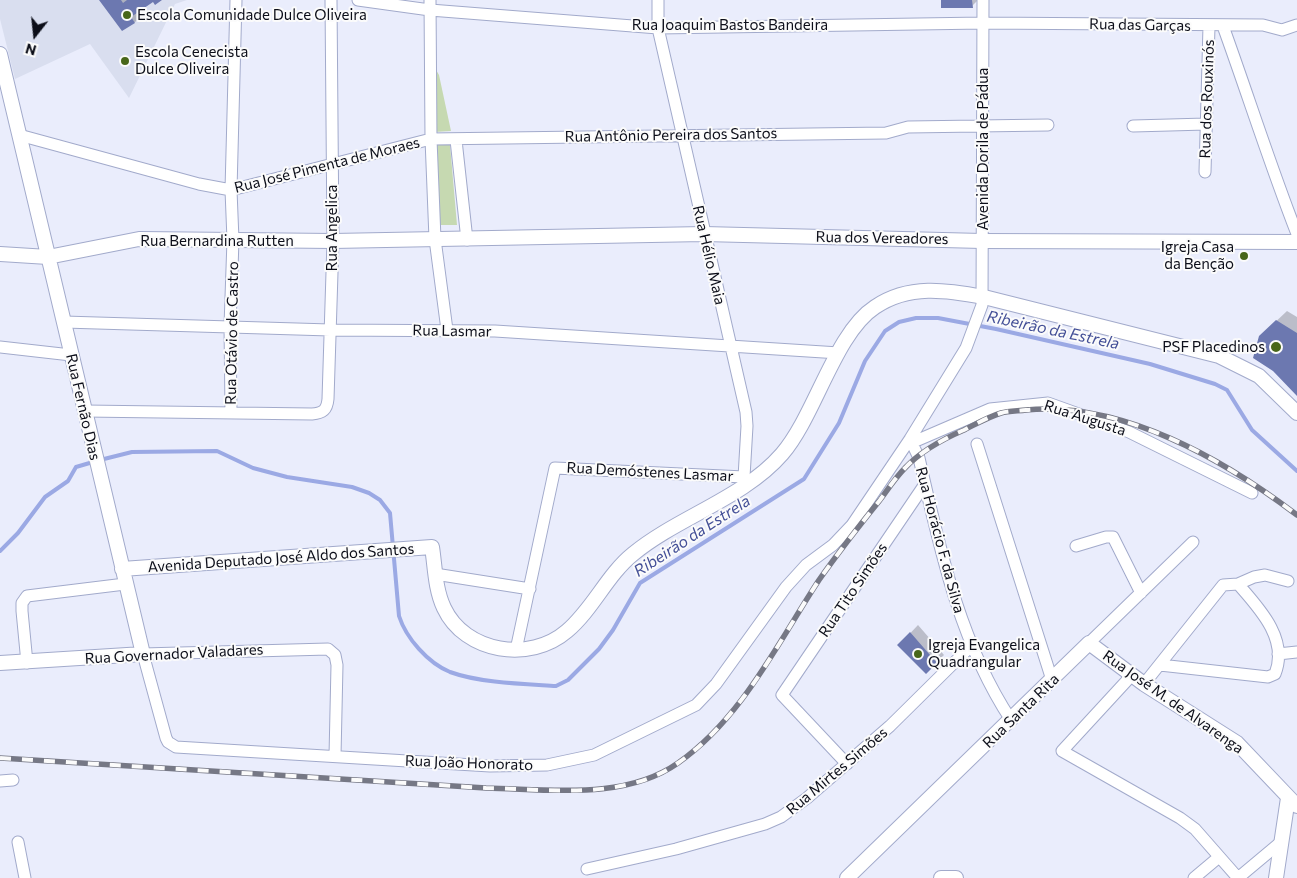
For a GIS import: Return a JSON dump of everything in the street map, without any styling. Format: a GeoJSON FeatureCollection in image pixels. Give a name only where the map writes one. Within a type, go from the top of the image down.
{"type":"FeatureCollection","features":[{"type":"Feature","properties":{"kind":"street","name":"Rua Otávio de Castro"},"geometry":{"type":"LineString","coordinates":[[231,412],[230,326],[233,240],[231,190],[236,0]]}},
{"type":"Feature","properties":{"kind":"street","name":"Rua Angelica"},"geometry":{"type":"LineString","coordinates":[[231,412],[320,414],[326,410],[333,242],[331,0]]}},
{"type":"Feature","properties":{"kind":"street","name":"Rua Joaquim Bastos Bandeira"},"geometry":{"type":"LineString","coordinates":[[358,0],[430,5],[658,28],[983,23]]}},
{"type":"Feature","properties":{"kind":"street","name":"Rua Hélio Maia"},"geometry":{"type":"LineString","coordinates":[[658,0],[658,28],[746,419],[745,480]]}},
{"type":"Feature","properties":{"kind":"street","name":"Avenida Dorila de Pádua"},"geometry":{"type":"LineString","coordinates":[[983,0],[983,301]]}},
{"type":"Feature","properties":{"kind":"street"},"geometry":{"type":"LineString","coordinates":[[430,5],[431,139],[435,239],[447,330]]}},
{"type":"Feature","properties":{"kind":"street","name":"Rua das Garças"},"geometry":{"type":"LineString","coordinates":[[983,23],[1263,25],[1282,30],[1297,25]]}},
{"type":"Feature","properties":{"kind":"street","name":"Rua dos Rouxinós"},"geometry":{"type":"LineString","coordinates":[[1205,172],[1209,26]]}},
{"type":"Feature","properties":{"kind":"street"},"geometry":{"type":"LineString","coordinates":[[1223,26],[1272,170],[1297,234]]}},
{"type":"Feature","properties":{"kind":"street","name":"Rua Fernão Dias"},"geometry":{"type":"LineString","coordinates":[[0,54],[3,81],[19,135],[143,654],[166,738],[172,746],[183,749]]}},
{"type":"Feature","properties":{"kind":"street","name":"Rua Antônio Pereira dos Santos"},"geometry":{"type":"LineString","coordinates":[[431,139],[681,134],[886,133],[908,127],[984,124],[1048,125]]}},
{"type":"Feature","properties":{"kind":"street"},"geometry":{"type":"LineString","coordinates":[[1133,126],[1206,124]]}},
{"type":"Feature","properties":{"kind":"street","name":"Rua José Pimenta de Moraes"},"geometry":{"type":"LineString","coordinates":[[19,135],[199,184],[231,190],[431,139]]}},
{"type":"Feature","properties":{"kind":"street"},"geometry":{"type":"LineString","coordinates":[[456,140],[467,240]]}},
{"type":"Feature","properties":{"kind":"street","name":"Rua dos Vereadores"},"geometry":{"type":"LineString","coordinates":[[435,239],[467,240],[704,234],[982,241],[1297,242]]}},
{"type":"Feature","properties":{"kind":"street","name":"Rua Bernardina Rutten"},"geometry":{"type":"LineString","coordinates":[[0,254],[48,257],[139,239],[333,242],[435,239]]}},
{"type":"Feature","properties":{"kind":"street","name":"Avenida Deputado José Aldo dos Santos"},"geometry":{"type":"LineString","coordinates":[[122,569],[373,552],[432,546],[443,606],[458,628],[483,644],[516,650],[535,648],[558,638],[569,630],[632,554],[745,480],[772,465],[783,452],[810,408],[839,353],[860,321],[874,307],[888,300],[905,293],[927,290],[983,301],[1219,356],[1259,376],[1297,413]]}},
{"type":"Feature","properties":{"kind":"street","name":"Rua João Honorato"},"geometry":{"type":"LineString","coordinates":[[183,749],[490,766],[547,765],[594,755],[690,709],[716,684],[786,587],[806,565],[833,545],[852,525],[896,461],[966,348],[983,301]]}},
{"type":"Feature","properties":{"kind":"street","name":"Rua Lasmar"},"geometry":{"type":"LineString","coordinates":[[64,322],[330,330],[495,331],[839,353]]}},
{"type":"Feature","properties":{"kind":"street"},"geometry":{"type":"LineString","coordinates":[[0,347],[71,356]]}},
{"type":"Feature","properties":{"kind":"street","name":"Rua Augusta"},"geometry":{"type":"LineString","coordinates":[[910,439],[918,440],[990,409],[1030,403],[1048,403],[1129,432],[1252,493]]}},
{"type":"Feature","properties":{"kind":"street"},"geometry":{"type":"LineString","coordinates":[[85,410],[231,412]]}},
{"type":"Feature","properties":{"kind":"street","name":"Rua Horácio F. da Silva"},"geometry":{"type":"LineString","coordinates":[[910,439],[918,458],[925,484],[948,582],[992,691],[1011,720]]}},
{"type":"Feature","properties":{"kind":"street"},"geometry":{"type":"LineString","coordinates":[[977,444],[1052,680]]}},
{"type":"Feature","properties":{"kind":"street","name":"Rua Demóstenes Lasmar"},"geometry":{"type":"LineString","coordinates":[[530,588],[555,468],[745,480]]}},
{"type":"Feature","properties":{"kind":"street","name":"Rua Tito Simões"},"geometry":{"type":"LineString","coordinates":[[847,764],[782,695],[925,484]]}},
{"type":"Feature","properties":{"kind":"street"},"geometry":{"type":"LineString","coordinates":[[1076,546],[1106,537],[1113,537],[1142,593]]}},
{"type":"Feature","properties":{"kind":"street","name":"Rua Santa Rita"},"geometry":{"type":"LineString","coordinates":[[847,878],[1193,542]]}},
{"type":"Feature","properties":{"kind":"street"},"geometry":{"type":"LineString","coordinates":[[436,574],[530,588],[516,650]]}},
{"type":"Feature","properties":{"kind":"street"},"geometry":{"type":"LineString","coordinates":[[1144,684],[1223,585],[1238,584],[1254,577],[1265,575],[1288,581]]}},
{"type":"Feature","properties":{"kind":"street"},"geometry":{"type":"LineString","coordinates":[[27,663],[22,607],[27,596],[125,584]]}},
{"type":"Feature","properties":{"kind":"street"},"geometry":{"type":"LineString","coordinates":[[1160,665],[1268,677],[1275,674],[1278,654],[1270,624],[1238,584]]}},
{"type":"Feature","properties":{"kind":"street","name":"Rua José M. de Alvarenga"},"geometry":{"type":"LineString","coordinates":[[1089,643],[1144,684],[1237,743],[1294,798]]}},
{"type":"Feature","properties":{"kind":"street","name":"Rua Mirtes Simões"},"geometry":{"type":"LineString","coordinates":[[586,869],[676,849],[765,824],[795,808],[890,726],[972,645]]}},
{"type":"Feature","properties":{"kind":"street","name":"Rua Governador Valadares"},"geometry":{"type":"LineString","coordinates":[[0,664],[143,654],[324,648],[335,655],[337,665],[335,756]]}},
{"type":"Feature","properties":{"kind":"street"},"geometry":{"type":"LineString","coordinates":[[1278,654],[1297,652]]}},
{"type":"Feature","properties":{"kind":"street"},"geometry":{"type":"LineString","coordinates":[[1132,675],[1062,751],[1180,818],[1195,829],[1238,878],[1281,842]]}},
{"type":"Feature","properties":{"kind":"street"},"geometry":{"type":"LineString","coordinates":[[0,780],[13,780]]}},
{"type":"Feature","properties":{"kind":"street"},"geometry":{"type":"LineString","coordinates":[[1276,878],[1281,842],[1294,798]]}},
{"type":"Feature","properties":{"kind":"street"},"geometry":{"type":"LineString","coordinates":[[18,842],[25,878]]}},
{"type":"Feature","properties":{"kind":"street"},"geometry":{"type":"LineString","coordinates":[[1194,878],[1219,857]]}},
{"type":"Feature","properties":{"kind":"street"},"geometry":{"type":"LineString","coordinates":[[941,878],[956,878]]}},
{"type":"Feature","properties":{"kind":"shaded area","name":"Escola Cenecista Dulce Oliveira"},"geometry":{"type":"Polygon","coordinates":[[[0,0],[187,0],[175,4],[129,98],[90,44],[15,79],[0,19],[0,0]]]}},
{"type":"Feature","properties":{"kind":"green space"},"geometry":{"type":"Polygon","coordinates":[[[435,68],[439,75],[451,131],[434,132],[435,68]]]}},
{"type":"Feature","properties":{"kind":"green space"},"geometry":{"type":"Polygon","coordinates":[[[436,145],[450,145],[457,225],[440,225],[436,145]]]}},
{"type":"Feature","properties":{"kind":"building"},"geometry":{"type":"Polygon","coordinates":[[[99,0],[121,0],[123,3],[127,0],[162,0],[155,5],[153,2],[131,17],[135,23],[122,31],[99,0]]]}},
{"type":"Feature","properties":{"kind":"building"},"geometry":{"type":"Polygon","coordinates":[[[941,0],[972,0],[973,8],[941,8],[941,0]]]}},
{"type":"Feature","properties":{"kind":"building","name":"PSF Placedinos"},"geometry":{"type":"Polygon","coordinates":[[[1276,320],[1297,333],[1297,396],[1273,371],[1253,358],[1259,336],[1276,320]]]}},
{"type":"Feature","properties":{"kind":"building","name":"Igreja Evangelica Quadrangular"},"geometry":{"type":"Polygon","coordinates":[[[910,632],[937,663],[926,674],[897,645],[910,632]]]}},
{"type":"Feature","properties":{"kind":"waterway","name":"Ribeirão da Estrela"},"geometry":{"type":"LineString","coordinates":[[100,460],[132,452],[217,451],[253,468],[287,477],[352,487],[369,493],[380,500],[390,513],[399,616],[407,633],[419,649],[434,663],[462,676],[502,682],[556,686],[568,680],[599,649],[613,630],[640,583],[804,479],[839,423],[865,361],[885,331],[899,322],[916,318],[938,318],[996,329],[1150,364],[1215,384],[1227,390],[1252,430],[1297,471]]}},
{"type":"Feature","properties":{"kind":"waterway","name":"Ribeirão da Estrela"},"geometry":{"type":"LineString","coordinates":[[0,551],[18,533],[45,497],[68,481],[76,467],[93,462]]}},
{"type":"Feature","properties":{"kind":"railway"},"geometry":{"type":"LineString","coordinates":[[0,758],[560,791],[610,788],[634,783],[657,775],[678,763],[701,745],[740,702],[757,679],[826,570],[905,468],[925,451],[940,442],[1004,412],[1062,410],[1098,415],[1134,425],[1170,438],[1204,455],[1237,474],[1297,515]]}},
{"type":"Feature","properties":{"kind":"place","name":"Escola Comunidade Dulce Oliveira"},"geometry":{"type":"Point","coordinates":[127,15]}},
{"type":"Feature","properties":{"kind":"place","name":"Escola Cenecista Dulce Oliveira"},"geometry":{"type":"Point","coordinates":[125,61]}},
{"type":"Feature","properties":{"kind":"place","name":"Igreja Casa da Benção"},"geometry":{"type":"Point","coordinates":[1244,256]}},
{"type":"Feature","properties":{"kind":"place","name":"PSF Placedinos"},"geometry":{"type":"Point","coordinates":[1276,347]}},
{"type":"Feature","properties":{"kind":"place","name":"Igreja Evangelica Quadrangular"},"geometry":{"type":"Point","coordinates":[918,654]}}]}
